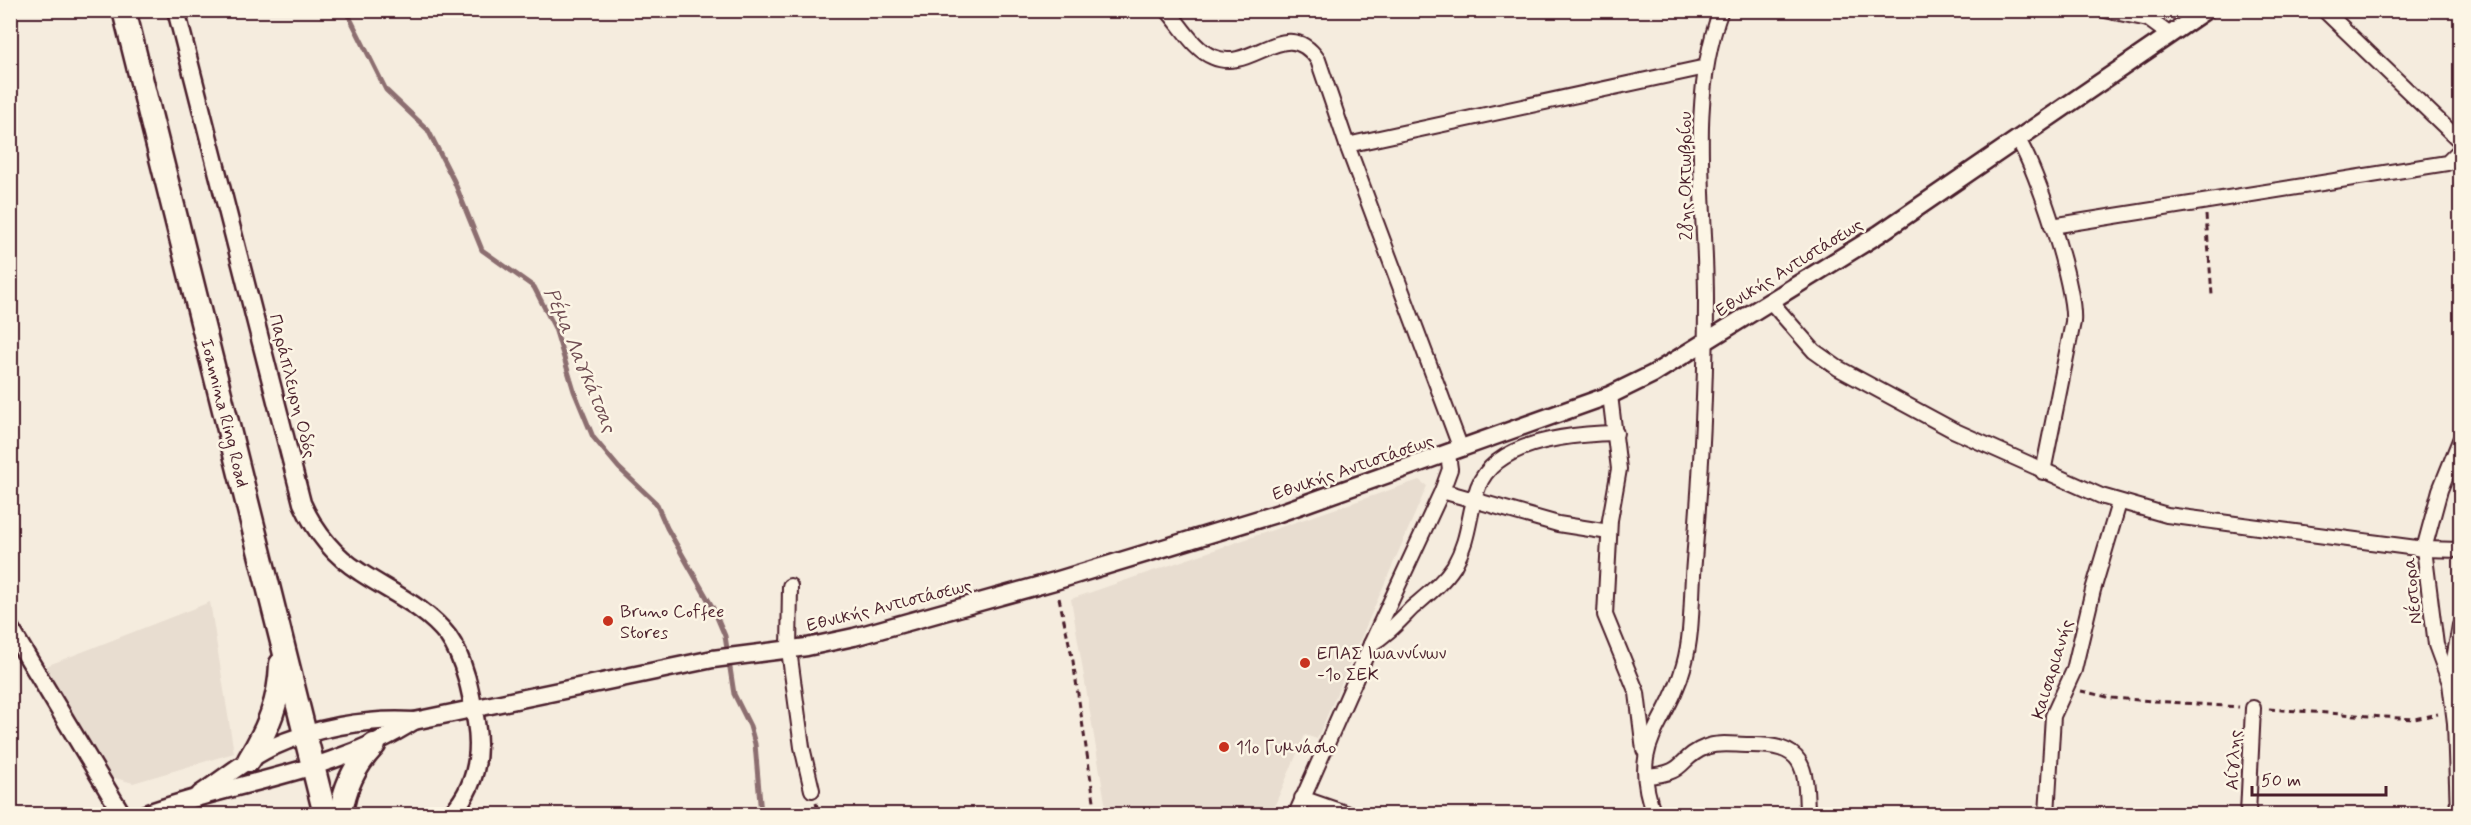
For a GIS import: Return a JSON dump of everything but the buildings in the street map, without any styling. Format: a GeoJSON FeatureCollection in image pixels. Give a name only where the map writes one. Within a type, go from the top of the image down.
{"type":"FeatureCollection","features":[{"type":"Feature","properties":{"kind":"highway","name":"Ioannina Ring Road"},"geometry":{"type":"LineString","coordinates":[[124,10],[325,814]]}},
{"type":"Feature","properties":{"kind":"highway"},"geometry":{"type":"LineString","coordinates":[[249,760],[271,721],[277,700],[282,641]]}},
{"type":"Feature","properties":{"kind":"highway"},"geometry":{"type":"LineString","coordinates":[[341,814],[352,773],[374,745]]}},
{"type":"Feature","properties":{"kind":"street","name":"Παράπλευρη Οδός"},"geometry":{"type":"LineString","coordinates":[[176,10],[303,504],[317,531],[339,556],[358,571],[417,607],[447,634],[463,666],[473,707],[479,755],[468,790],[451,814]]}},
{"type":"Feature","properties":{"kind":"street"},"geometry":{"type":"LineString","coordinates":[[1167,10],[1205,53],[1214,58],[1228,60],[1242,58],[1289,41],[1310,48],[1318,60],[1454,451],[1442,491],[1296,814]]}},
{"type":"Feature","properties":{"kind":"street","name":"28ης Οκτωβρίου"},"geometry":{"type":"LineString","coordinates":[[1645,754],[1685,663],[1696,535],[1706,289],[1701,172],[1706,67],[1720,10]]}},
{"type":"Feature","properties":{"kind":"street"},"geometry":{"type":"LineString","coordinates":[[2105,10],[2148,19],[2170,35]]}},
{"type":"Feature","properties":{"kind":"street","name":"Εθνικής Αντιστάσεως"},"geometry":{"type":"LineString","coordinates":[[200,794],[269,748],[306,736],[372,721],[414,721],[712,659],[789,650],[854,637],[1055,581],[1279,513],[1610,395],[1635,384],[1704,343],[1879,234],[2206,10]]}},
{"type":"Feature","properties":{"kind":"street"},"geometry":{"type":"LineString","coordinates":[[2324,10],[2460,141]]}},
{"type":"Feature","properties":{"kind":"street"},"geometry":{"type":"LineString","coordinates":[[1347,146],[1706,67]]}},
{"type":"Feature","properties":{"kind":"street"},"geometry":{"type":"LineString","coordinates":[[2018,140],[2027,153],[2052,226],[2074,314],[2043,472]]}},
{"type":"Feature","properties":{"kind":"street"},"geometry":{"type":"LineString","coordinates":[[2052,226],[2447,163],[2460,150]]}},
{"type":"Feature","properties":{"kind":"street"},"geometry":{"type":"LineString","coordinates":[[1771,302],[1814,351],[1839,368],[1953,430],[2043,472],[2119,503],[2196,520],[2424,549],[2460,550]]}},
{"type":"Feature","properties":{"kind":"street"},"geometry":{"type":"LineString","coordinates":[[1610,395],[1619,470],[1609,532],[1605,615],[1637,693],[1646,776],[1654,814]]}},
{"type":"Feature","properties":{"kind":"street"},"geometry":{"type":"LineString","coordinates":[[1371,644],[1387,633],[1446,576],[1463,549],[1475,500],[1485,475],[1500,460],[1512,453],[1567,436],[1616,433]]}},
{"type":"Feature","properties":{"kind":"street","name":"Νέστορα"},"geometry":{"type":"LineString","coordinates":[[2458,814],[2454,686],[2436,645],[2424,549],[2437,497],[2460,440]]}},
{"type":"Feature","properties":{"kind":"street"},"geometry":{"type":"LineString","coordinates":[[1442,491],[1558,524],[1609,532]]}},
{"type":"Feature","properties":{"kind":"street","name":"Καισαριανής"},"geometry":{"type":"LineString","coordinates":[[2047,814],[2053,716],[2074,670],[2093,590],[2119,503]]}},
{"type":"Feature","properties":{"kind":"street"},"geometry":{"type":"LineString","coordinates":[[790,586],[789,650],[802,747],[812,790]]}},
{"type":"Feature","properties":{"kind":"street"},"geometry":{"type":"LineString","coordinates":[[2454,686],[2460,625]]}},
{"type":"Feature","properties":{"kind":"street"},"geometry":{"type":"LineString","coordinates":[[10,628],[122,814]]}},
{"type":"Feature","properties":{"kind":"street","name":"Αίγλης"},"geometry":{"type":"LineString","coordinates":[[2248,814],[2253,708]]}},
{"type":"Feature","properties":{"kind":"street","name":"Εθνικής Αντιστάσεως"},"geometry":{"type":"LineString","coordinates":[[200,794],[314,767],[374,745],[414,721]]}},
{"type":"Feature","properties":{"kind":"street"},"geometry":{"type":"LineString","coordinates":[[1646,776],[1672,773],[1696,752],[1711,745],[1768,745],[1788,751],[1800,761],[1806,779],[1808,814]]}},
{"type":"Feature","properties":{"kind":"street"},"geometry":{"type":"LineString","coordinates":[[146,814],[200,794]]}},
{"type":"Feature","properties":{"kind":"street"},"geometry":{"type":"LineString","coordinates":[[1302,798],[1348,814]]}},
{"type":"Feature","properties":{"kind":"path"},"geometry":{"type":"LineString","coordinates":[[2205,201],[2212,295]]}},
{"type":"Feature","properties":{"kind":"path"},"geometry":{"type":"LineString","coordinates":[[1055,581],[1074,661],[1096,814]]}},
{"type":"Feature","properties":{"kind":"shaded area"},"geometry":{"type":"Polygon","coordinates":[[[1419,480],[1427,486],[1317,739],[1305,735],[1271,814],[1107,814],[1071,599],[1419,480]]]}},
{"type":"Feature","properties":{"kind":"shaded area"},"geometry":{"type":"Polygon","coordinates":[[[210,602],[234,753],[133,783],[112,777],[97,759],[41,668],[210,602]]]}},
{"type":"Feature","properties":{"kind":"waterway","name":"Ρέμα Λαγκάτσας"},"geometry":{"type":"LineString","coordinates":[[346,10],[386,90],[428,130],[454,181],[482,250],[534,287],[555,328],[574,391],[593,437],[619,468],[656,503],[667,528],[714,610],[725,636],[734,694],[750,726],[755,744],[761,814]]}},
{"type":"Feature","properties":{"kind":"place","name":"Bruno Coffee Stores"},"geometry":{"type":"Point","coordinates":[608,621]}},
{"type":"Feature","properties":{"kind":"place","name":"ΕΠΑΣ Ιωαννίνων -1ο ΣΕΚ"},"geometry":{"type":"Point","coordinates":[1305,663]}},
{"type":"Feature","properties":{"kind":"place","name":"11o Γυμνάσιο"},"geometry":{"type":"Point","coordinates":[1224,747]}}]}
